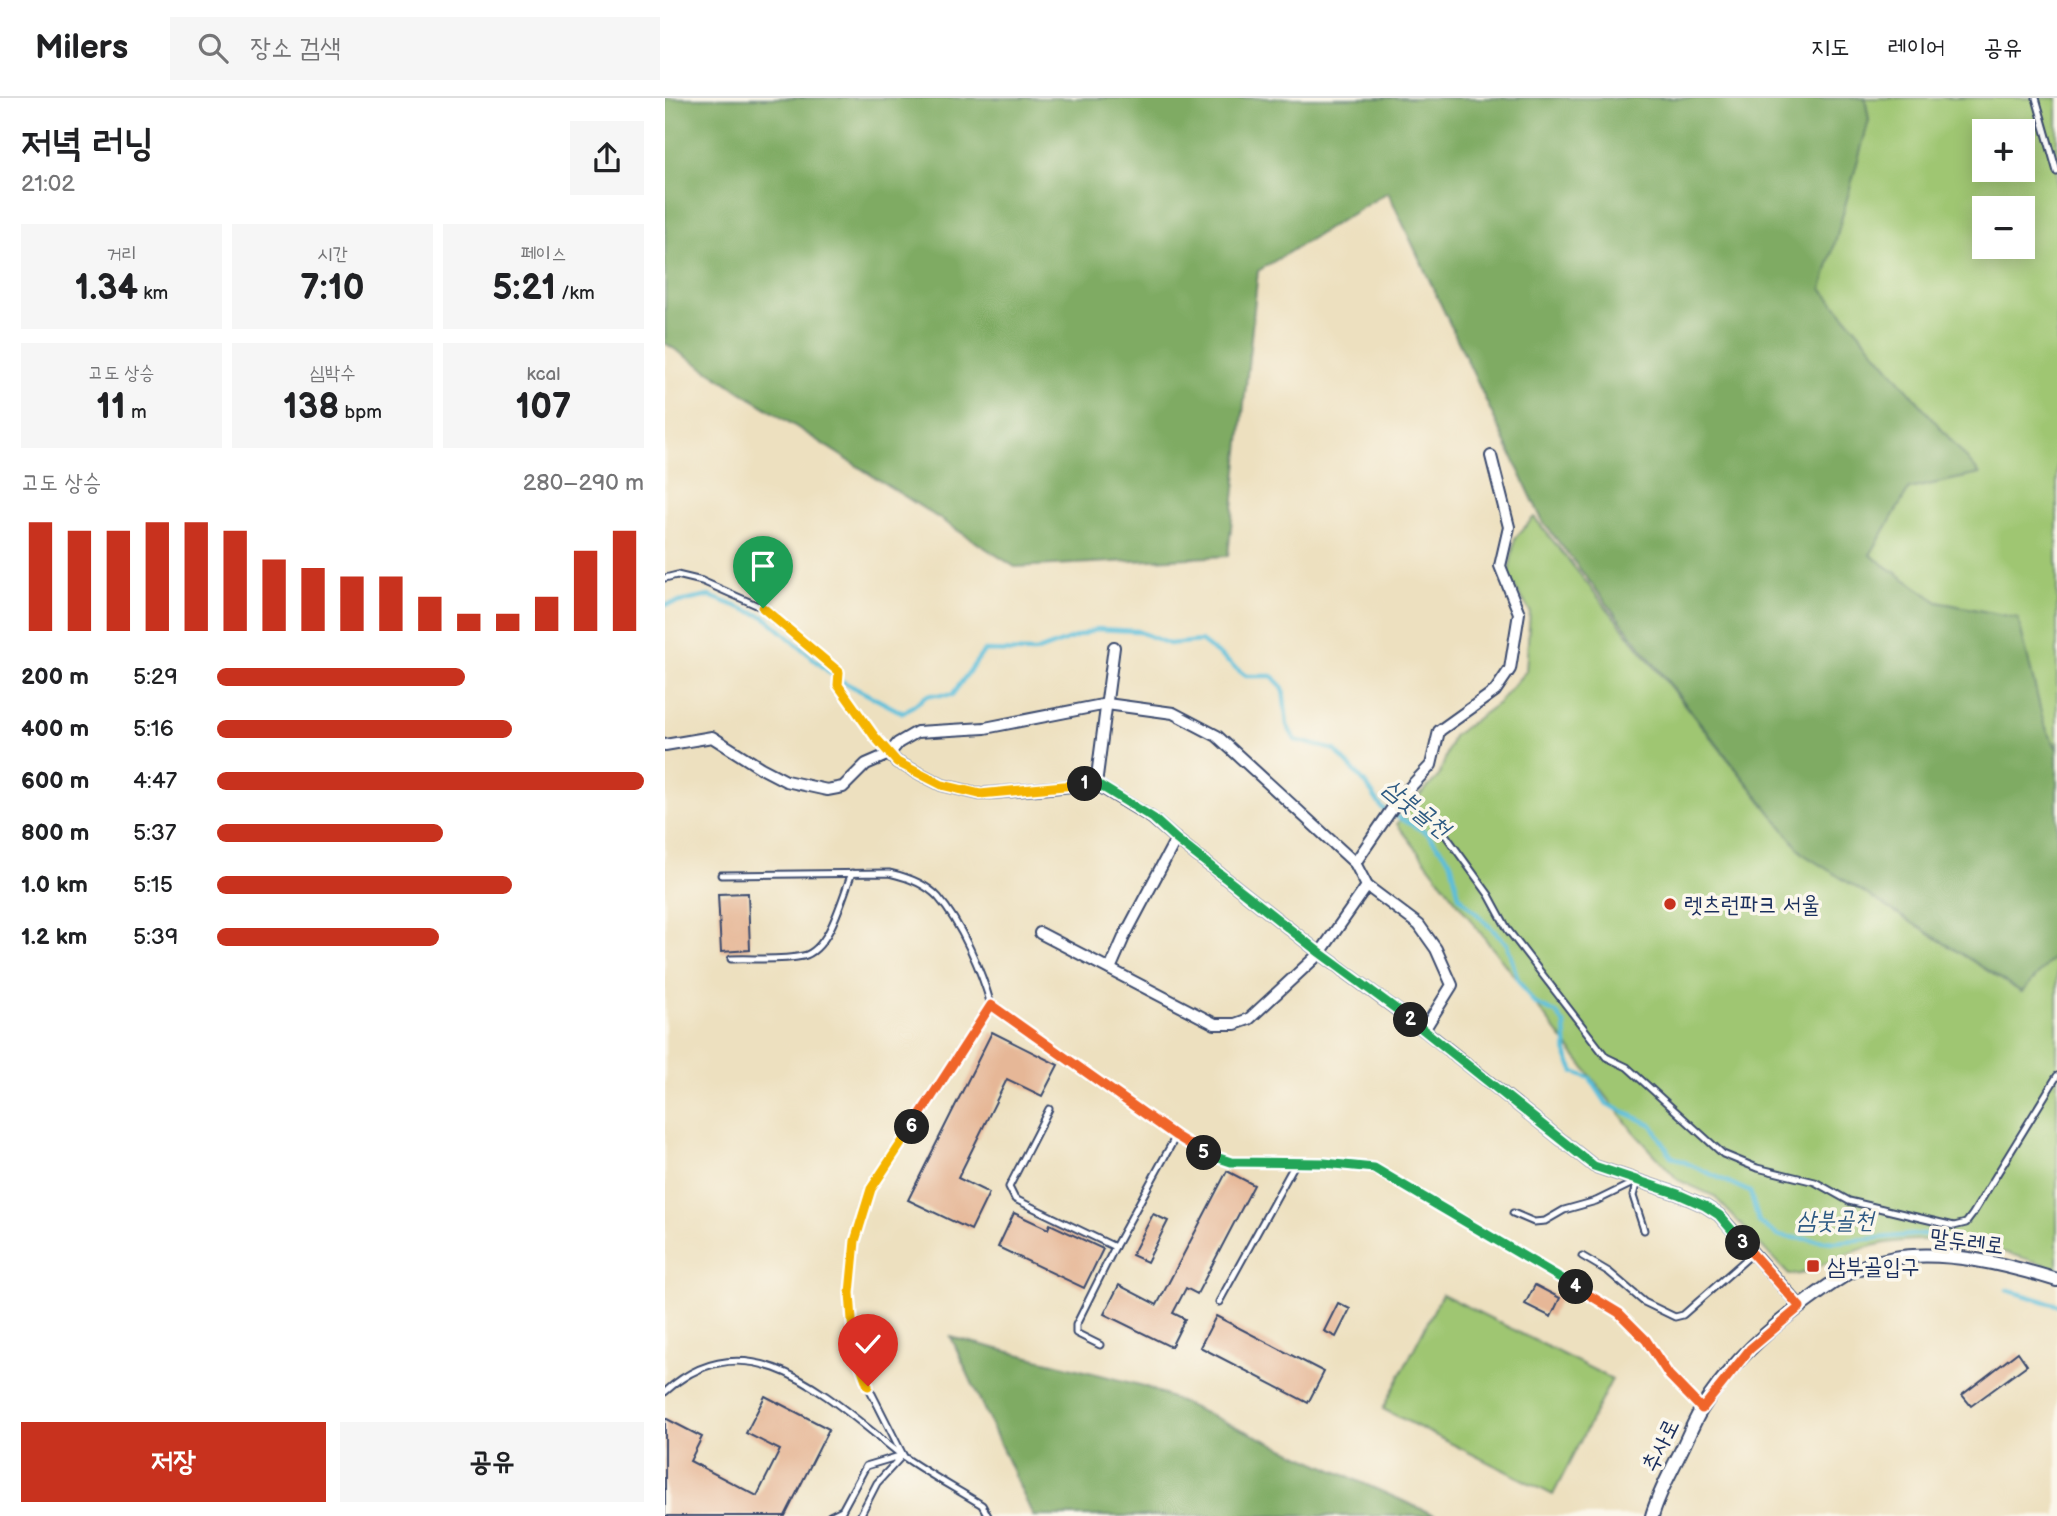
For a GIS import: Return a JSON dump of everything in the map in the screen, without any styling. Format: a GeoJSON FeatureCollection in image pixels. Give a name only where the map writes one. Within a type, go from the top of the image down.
{"type":"FeatureCollection","features":[{"type":"Feature","properties":{"kind":"street"},"geometry":{"type":"LineString","coordinates":[[1355,863],[1398,800],[1431,765],[1439,731],[1495,691],[1510,669],[1519,613],[1500,566],[1509,527],[1491,456]]}},
{"type":"Feature","properties":{"kind":"street"},"geometry":{"type":"LineString","coordinates":[[1096,783],[1114,647]]}},
{"type":"Feature","properties":{"kind":"street"},"geometry":{"type":"LineString","coordinates":[[665,745],[712,737],[786,781],[827,790],[843,787],[866,764],[889,754],[898,743],[917,732],[985,728],[1107,704],[1173,713],[1217,736],[1355,863],[1367,886],[1419,925],[1436,949],[1452,985],[1424,1030]]}},
{"type":"Feature","properties":{"kind":"street"},"geometry":{"type":"LineString","coordinates":[[889,754],[897,762],[942,785],[980,794],[1096,783],[1153,818],[1320,953],[1424,1030],[1594,1166],[1678,1194],[1719,1215],[1800,1307]]}},
{"type":"Feature","properties":{"kind":"street"},"geometry":{"type":"LineString","coordinates":[[1110,969],[1176,839]]}},
{"type":"Feature","properties":{"kind":"street"},"geometry":{"type":"LineString","coordinates":[[1040,933],[1215,1024],[1235,1024],[1249,1019],[1320,953],[1367,886]]}},
{"type":"Feature","properties":{"kind":"street","name":"말두레로"},"geometry":{"type":"LineString","coordinates":[[1800,1307],[1849,1271],[1895,1258],[1923,1255],[1978,1260],[2057,1280]]}},
{"type":"Feature","properties":{"kind":"street","name":"추사로"},"geometry":{"type":"LineString","coordinates":[[1653,1516],[1657,1499],[1702,1409],[1750,1349],[1800,1307]]}},
{"type":"Feature","properties":{"kind":"lane"},"geometry":{"type":"LineString","coordinates":[[2036,98],[2057,172]]}},
{"type":"Feature","properties":{"kind":"lane"},"geometry":{"type":"LineString","coordinates":[[665,578],[677,575],[702,582],[763,608],[839,672],[838,685],[889,754]]}},
{"type":"Feature","properties":{"kind":"lane"},"geometry":{"type":"LineString","coordinates":[[1439,825],[1489,895],[1509,930],[1605,1057],[1627,1067],[1723,1154],[1736,1161],[1815,1182],[1849,1201],[1954,1226],[1966,1223],[2057,1076]]}},
{"type":"Feature","properties":{"kind":"lane"},"geometry":{"type":"LineString","coordinates":[[731,960],[803,956],[815,950],[829,932],[852,873]]}},
{"type":"Feature","properties":{"kind":"lane"},"geometry":{"type":"LineString","coordinates":[[721,875],[889,873],[909,877],[938,897],[982,972],[991,1005],[1176,1136],[1206,1154],[1231,1162],[1296,1162],[1374,1168],[1619,1313],[1646,1340],[1669,1375],[1702,1409]]}},
{"type":"Feature","properties":{"kind":"lane"},"geometry":{"type":"LineString","coordinates":[[902,1455],[868,1386],[854,1347],[850,1293],[855,1241],[871,1189],[991,1005]]}},
{"type":"Feature","properties":{"kind":"lane"},"geometry":{"type":"LineString","coordinates":[[1049,1110],[1009,1187],[1015,1199],[1115,1247]]}},
{"type":"Feature","properties":{"kind":"lane"},"geometry":{"type":"LineString","coordinates":[[1100,1345],[1076,1333],[1076,1325],[1176,1136]]}},
{"type":"Feature","properties":{"kind":"lane"},"geometry":{"type":"LineString","coordinates":[[1219,1302],[1296,1162]]}},
{"type":"Feature","properties":{"kind":"lane"},"geometry":{"type":"LineString","coordinates":[[1513,1213],[1534,1222],[1545,1222],[1564,1210],[1596,1201],[1637,1181]]}},
{"type":"Feature","properties":{"kind":"lane"},"geometry":{"type":"LineString","coordinates":[[1637,1181],[1633,1196],[1644,1230]]}},
{"type":"Feature","properties":{"kind":"lane"},"geometry":{"type":"LineString","coordinates":[[1582,1256],[1609,1272],[1644,1302],[1675,1318],[1683,1315],[1752,1254]]}},
{"type":"Feature","properties":{"kind":"lane"},"geometry":{"type":"LineString","coordinates":[[665,1392],[675,1383],[705,1367],[743,1360],[777,1369],[831,1397],[902,1455],[982,1505],[988,1516]]}},
{"type":"Feature","properties":{"kind":"lane"},"geometry":{"type":"LineString","coordinates":[[830,1516],[840,1513],[866,1466],[902,1455]]}},
{"type":"Feature","properties":{"kind":"lane"},"geometry":{"type":"LineString","coordinates":[[860,1516],[877,1483],[902,1455]]}},
{"type":"Feature","properties":{"kind":"green space"},"geometry":{"type":"Polygon","coordinates":[[[665,98],[1865,98],[1869,120],[1822,289],[1980,474],[1909,489],[1870,555],[1938,602],[2018,618],[2044,724],[2057,749],[2057,954],[2022,992],[1803,854],[1543,522],[1388,192],[1258,271],[1228,556],[1015,567],[665,343],[665,98]]]}},
{"type":"Feature","properties":{"kind":"green space"},"geometry":{"type":"Polygon","coordinates":[[[1865,98],[2057,98],[2057,749],[2044,724],[2018,618],[1938,602],[1870,555],[1909,488],[1979,474],[1821,289],[1869,120],[1865,98]]]}},
{"type":"Feature","properties":{"kind":"green space","name":"렛츠런파크 서울"},"geometry":{"type":"Polygon","coordinates":[[[1534,517],[1804,854],[2021,992],[2057,954],[2057,1269],[1990,1248],[1923,1240],[1867,1247],[1800,1274],[1789,1275],[1714,1196],[1678,1180],[1633,1131],[1397,824],[1413,802],[1439,776],[1453,736],[1498,703],[1526,671],[1530,611],[1508,577],[1515,538],[1534,517]]]}},
{"type":"Feature","properties":{"kind":"green space"},"geometry":{"type":"Polygon","coordinates":[[[1442,1294],[1612,1379],[1553,1495],[1383,1409],[1442,1294]]]}},
{"type":"Feature","properties":{"kind":"green space"},"geometry":{"type":"Polygon","coordinates":[[[951,1337],[1144,1386],[1437,1516],[1033,1516],[951,1337]]]}},
{"type":"Feature","properties":{"kind":"building"},"geometry":{"type":"Polygon","coordinates":[[[748,893],[750,950],[721,952],[718,894],[748,893]]]}},
{"type":"Feature","properties":{"kind":"building"},"geometry":{"type":"Polygon","coordinates":[[[992,1032],[1058,1065],[1042,1096],[1007,1079],[958,1178],[989,1193],[971,1230],[908,1200],[992,1032]]]}},
{"type":"Feature","properties":{"kind":"building"},"geometry":{"type":"Polygon","coordinates":[[[1227,1171],[1254,1185],[1197,1294],[1186,1288],[1173,1313],[1185,1319],[1171,1347],[1104,1314],[1119,1285],[1157,1305],[1227,1171]]]}},
{"type":"Feature","properties":{"kind":"building"},"geometry":{"type":"Polygon","coordinates":[[[1014,1213],[1048,1229],[1050,1224],[1103,1249],[1084,1288],[998,1247],[1014,1213]]]}},
{"type":"Feature","properties":{"kind":"building"},"geometry":{"type":"Polygon","coordinates":[[[1153,1214],[1168,1221],[1147,1262],[1132,1255],[1153,1214]]]}},
{"type":"Feature","properties":{"kind":"building"},"geometry":{"type":"Polygon","coordinates":[[[1535,1285],[1560,1298],[1551,1317],[1525,1304],[1535,1285]]]}},
{"type":"Feature","properties":{"kind":"building"},"geometry":{"type":"Polygon","coordinates":[[[1338,1303],[1350,1309],[1336,1337],[1324,1331],[1338,1303]]]}},
{"type":"Feature","properties":{"kind":"building"},"geometry":{"type":"Polygon","coordinates":[[[1216,1316],[1324,1372],[1308,1403],[1200,1347],[1216,1316]]]}},
{"type":"Feature","properties":{"kind":"building"},"geometry":{"type":"Polygon","coordinates":[[[2018,1352],[2027,1365],[1971,1406],[1962,1395],[2018,1352]]]}},
{"type":"Feature","properties":{"kind":"building"},"geometry":{"type":"Polygon","coordinates":[[[765,1396],[829,1429],[785,1516],[665,1516],[665,1418],[702,1437],[690,1461],[757,1496],[780,1450],[746,1433],[765,1396]]]}},
{"type":"Feature","properties":{"kind":"waterway","name":"삼붓골천"},"geometry":{"type":"LineString","coordinates":[[665,605],[709,596],[765,617],[836,678],[903,713],[928,695],[952,695],[984,651],[1035,652],[1097,629],[1137,631],[1169,644],[1201,641],[1246,676],[1272,676],[1283,688],[1287,725],[1295,740],[1335,750],[1366,784],[1382,808],[1427,833],[1451,862],[1459,896],[1507,944],[1518,980],[1534,1003],[1556,1013],[1565,1025],[1567,1057],[1574,1072],[1590,1078],[1607,1104],[1652,1125],[1671,1156],[1750,1192],[1759,1222],[1778,1236],[1834,1242],[1923,1234],[1960,1243]]}},
{"type":"Feature","properties":{"kind":"waterway","name":"삼붓골천"},"geometry":{"type":"LineString","coordinates":[[2007,1290],[2057,1305]]}},
{"type":"Feature","properties":{"kind":"place","name":"렛츠런파크 서울"},"geometry":{"type":"Point","coordinates":[1670,904]}},
{"type":"Feature","properties":{"kind":"place","name":"삼부골입구"},"geometry":{"type":"Point","coordinates":[1813,1266]}},
{"type":"Feature","properties":{"kind":"route"},"geometry":{"type":"LineString","coordinates":[[763,608],[839,672],[838,685],[875,737],[897,762],[942,785],[980,794],[1096,783],[1153,818],[1320,953],[1424,1030],[1594,1166],[1678,1194],[1719,1215],[1800,1307],[1750,1349],[1702,1409],[1669,1375],[1646,1340],[1619,1313],[1374,1168],[1324,1163],[1231,1162],[1206,1154],[1176,1136],[991,1005],[871,1189],[855,1241],[850,1293],[854,1347],[868,1386]]}}]}
